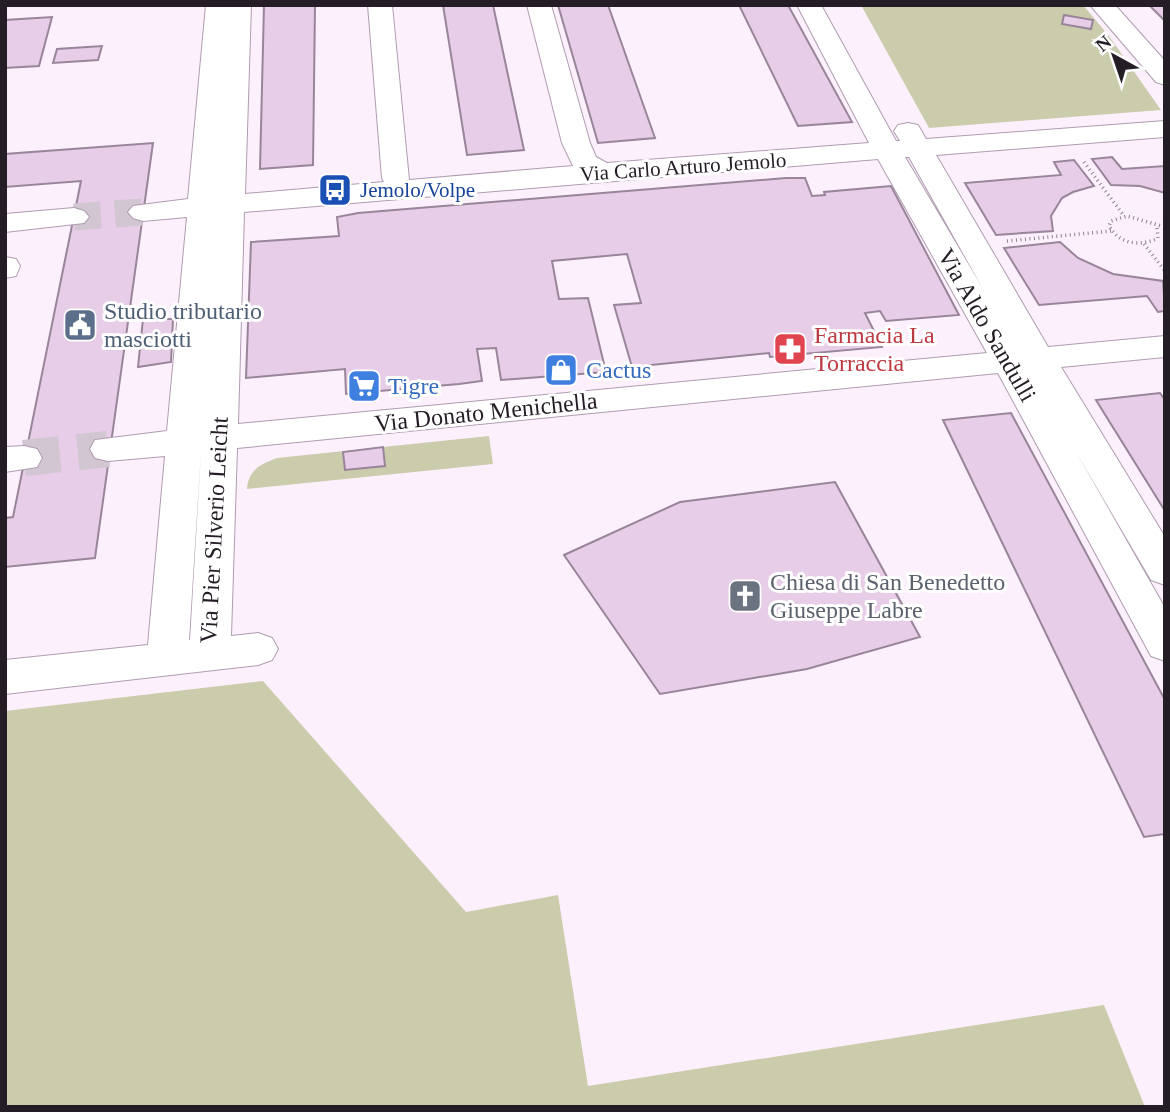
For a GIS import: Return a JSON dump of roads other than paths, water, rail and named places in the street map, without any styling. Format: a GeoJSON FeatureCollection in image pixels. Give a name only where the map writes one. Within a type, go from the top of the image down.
{"type":"FeatureCollection","features":[{"type":"Feature","properties":{"kind":"street","name":"Via Pier Silverio Leicht"},"geometry":{"type":"LineString","coordinates":[[218,5],[216,204],[220,438],[210,654],[167,659],[183,441],[216,204],[240,5]]}},
{"type":"Feature","properties":{"kind":"street"},"geometry":{"type":"LineString","coordinates":[[380,5],[396,178]]}},
{"type":"Feature","properties":{"kind":"street"},"geometry":{"type":"LineString","coordinates":[[514,5],[553,145],[552,164],[545,174],[538,177]]}},
{"type":"Feature","properties":{"kind":"street"},"geometry":{"type":"LineString","coordinates":[[539,5],[576,143],[584,162],[604,173]]}},
{"type":"Feature","properties":{"kind":"street","name":"Via Aldo Sandulli"},"geometry":{"type":"LineString","coordinates":[[809,5],[903,151],[1025,360],[1165,570]]}},
{"type":"Feature","properties":{"kind":"street","name":"Via Aldo Sandulli"},"geometry":{"type":"LineString","coordinates":[[834,5],[903,151],[973,245],[1025,360],[1165,645]]}},
{"type":"Feature","properties":{"kind":"street"},"geometry":{"type":"LineString","coordinates":[[1102,5],[1165,78]]}},
{"type":"Feature","properties":{"kind":"street"},"geometry":{"type":"LineString","coordinates":[[1128,5],[1165,46]]}},
{"type":"Feature","properties":{"kind":"street","name":"Via Carlo Arturo Jemolo"},"geometry":{"type":"LineString","coordinates":[[143,212],[538,177],[1165,130]]}},
{"type":"Feature","properties":{"kind":"street"},"geometry":{"type":"LineString","coordinates":[[5,223],[74,217]]}},
{"type":"Feature","properties":{"kind":"street","name":"Via Donato Menichella"},"geometry":{"type":"LineString","coordinates":[[108,449],[1165,346]]}},
{"type":"Feature","properties":{"kind":"street"},"geometry":{"type":"LineString","coordinates":[[210,654],[258,649]]}},
{"type":"Feature","properties":{"kind":"street"},"geometry":{"type":"LineString","coordinates":[[5,677],[167,659]]}},
{"type":"Feature","properties":{"kind":"tunnel"},"geometry":{"type":"LineString","coordinates":[[74,217],[143,212]]}},
{"type":"Feature","properties":{"kind":"tunnel"},"geometry":{"type":"LineString","coordinates":[[24,458],[108,449]]}},
{"type":"Feature","properties":{"kind":"place","name":"Jemolo/Volpe"},"geometry":{"type":"Point","coordinates":[335,190]}},
{"type":"Feature","properties":{"kind":"place","name":"Studio tributario masciotti"},"geometry":{"type":"Point","coordinates":[80,325]}},
{"type":"Feature","properties":{"kind":"place","name":"Farmacia La Torraccia"},"geometry":{"type":"Point","coordinates":[790,349]}},
{"type":"Feature","properties":{"kind":"place","name":"Cactus"},"geometry":{"type":"Point","coordinates":[561,370]}},
{"type":"Feature","properties":{"kind":"place","name":"Tigre"},"geometry":{"type":"Point","coordinates":[364,386]}},
{"type":"Feature","properties":{"kind":"place","name":"Chiesa di San Benedetto Giuseppe Labre"},"geometry":{"type":"Point","coordinates":[745,596]}}]}
